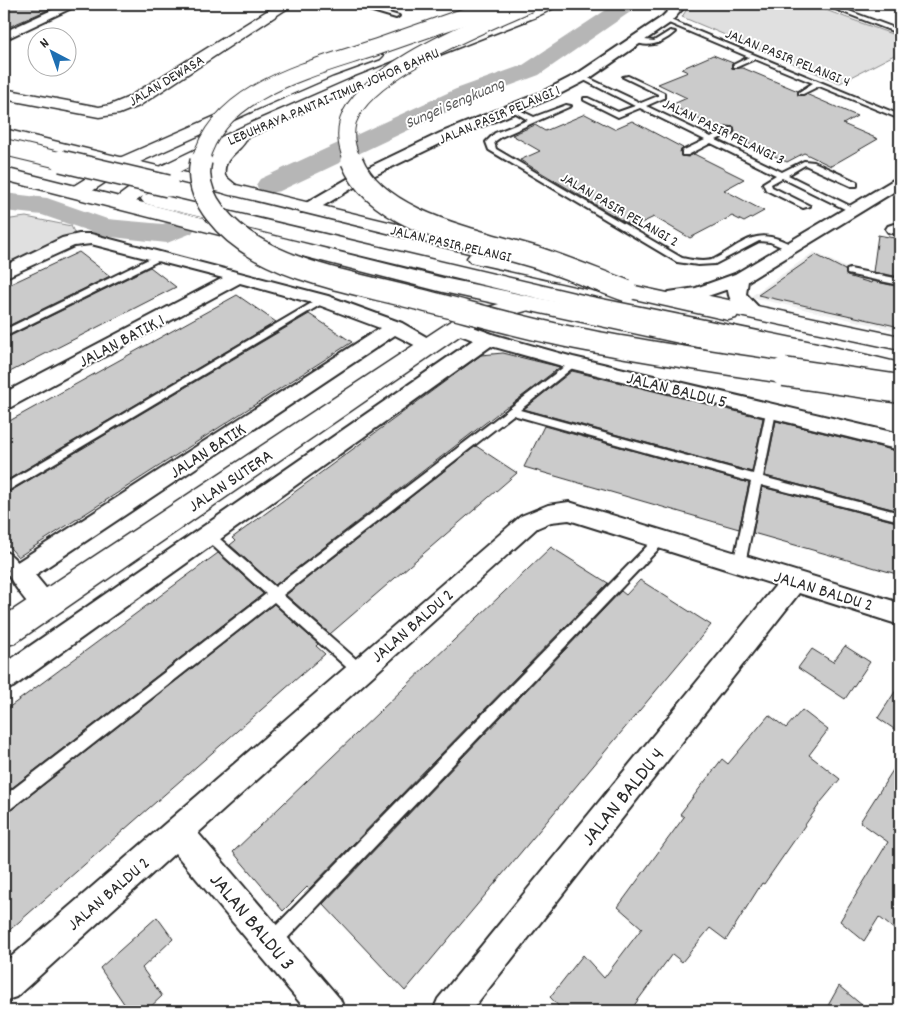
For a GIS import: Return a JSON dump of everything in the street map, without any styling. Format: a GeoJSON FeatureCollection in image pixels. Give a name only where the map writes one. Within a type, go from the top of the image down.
{"type":"FeatureCollection","features":[{"type":"Feature","properties":{"kind":"main road","name":"JALAN DEWASA"},"geometry":{"type":"LineString","coordinates":[[4,94],[83,111],[99,112],[113,110],[132,102],[287,4]]}},
{"type":"Feature","properties":{"kind":"main road","name":"LEBUHRAYA PANTAI TIMUR JOHOR BAHRU"},"geometry":{"type":"LineString","coordinates":[[79,192],[123,163],[327,73],[447,29],[493,4]]}},
{"type":"Feature","properties":{"kind":"main road"},"geometry":{"type":"LineString","coordinates":[[500,4],[304,71],[252,95],[216,126],[201,151],[199,164],[201,191],[214,214],[240,238],[256,249],[284,263],[323,275],[558,334],[766,370],[900,389]]}},
{"type":"Feature","properties":{"kind":"main road"},"geometry":{"type":"LineString","coordinates":[[528,4],[438,46],[408,62],[383,80],[360,101],[351,114],[346,129],[345,141],[348,153],[353,166],[363,181],[390,204],[415,218],[450,232],[556,264],[627,291]]}},
{"type":"Feature","properties":{"kind":"main road","name":"LEBUHRAYA PANTAI TIMUR JOHOR BAHRU"},"geometry":{"type":"LineString","coordinates":[[123,202],[164,172],[250,130],[348,86],[531,14],[551,4]]}},
{"type":"Feature","properties":{"kind":"main road"},"geometry":{"type":"LineString","coordinates":[[233,191],[216,178],[215,167],[227,150],[250,130]]}},
{"type":"Feature","properties":{"kind":"main road","name":"JALAN PASIR PELANGI"},"geometry":{"type":"LineString","coordinates":[[4,138],[32,141],[164,172],[233,191],[675,296],[900,343]]}},
{"type":"Feature","properties":{"kind":"main road"},"geometry":{"type":"LineString","coordinates":[[4,138],[267,212],[900,351]]}},
{"type":"Feature","properties":{"kind":"main road"},"geometry":{"type":"LineString","coordinates":[[4,158],[32,141]]}},
{"type":"Feature","properties":{"kind":"main road"},"geometry":{"type":"LineString","coordinates":[[6,173],[443,285],[525,304],[900,382]]}},
{"type":"Feature","properties":{"kind":"main road"},"geometry":{"type":"LineString","coordinates":[[6,173],[587,303],[817,351],[900,371]]}},
{"type":"Feature","properties":{"kind":"main road"},"geometry":{"type":"LineString","coordinates":[[443,285],[457,303],[459,314],[457,327]]}},
{"type":"Feature","properties":{"kind":"main road","name":"JALAN SUTERA"},"geometry":{"type":"LineString","coordinates":[[4,633],[457,327],[474,318],[525,304]]}},
{"type":"Feature","properties":{"kind":"street"},"geometry":{"type":"LineString","coordinates":[[4,36],[74,4]]}},
{"type":"Feature","properties":{"kind":"street","name":"JALAN PASIR PELANGI 1"},"geometry":{"type":"LineString","coordinates":[[298,206],[445,136],[547,95],[582,77],[636,41],[669,26],[681,4]]}},
{"type":"Feature","properties":{"kind":"street"},"geometry":{"type":"LineString","coordinates":[[675,296],[698,293],[741,278],[900,182]]}},
{"type":"Feature","properties":{"kind":"street"},"geometry":{"type":"LineString","coordinates":[[4,273],[68,242],[79,239],[91,239],[322,300],[395,327],[428,346]]}},
{"type":"Feature","properties":{"kind":"street","name":"JALAN BATIK 1"},"geometry":{"type":"LineString","coordinates":[[4,402],[238,278]]}},
{"type":"Feature","properties":{"kind":"street"},"geometry":{"type":"LineString","coordinates":[[741,278],[736,287],[736,293],[744,304],[755,312]]}},
{"type":"Feature","properties":{"kind":"street","name":"JALAN BATIK"},"geometry":{"type":"LineString","coordinates":[[45,605],[11,564],[395,327]]}},
{"type":"Feature","properties":{"kind":"street","name":"JALAN BALDU 5"},"geometry":{"type":"LineString","coordinates":[[457,327],[488,339],[573,363],[900,442]]}},
{"type":"Feature","properties":{"kind":"street"},"geometry":{"type":"LineString","coordinates":[[4,679],[488,339]]}},
{"type":"Feature","properties":{"kind":"street","name":"JALAN BALDU 2"},"geometry":{"type":"LineString","coordinates":[[4,985],[530,522],[548,514],[569,511],[900,614]]}},
{"type":"Feature","properties":{"kind":"street"},"geometry":{"type":"LineString","coordinates":[[182,512],[208,535]]}},
{"type":"Feature","properties":{"kind":"street","name":"JALAN BALDU 4"},"geometry":{"type":"LineString","coordinates":[[450,1011],[794,581]]}},
{"type":"Feature","properties":{"kind":"street","name":"JALAN BALDU 3"},"geometry":{"type":"LineString","coordinates":[[177,832],[328,1011]]}},
{"type":"Feature","properties":{"kind":"lane"},"geometry":{"type":"LineString","coordinates":[[352,4],[396,16]]}},
{"type":"Feature","properties":{"kind":"lane"},"geometry":{"type":"LineString","coordinates":[[825,4],[900,32]]}},
{"type":"Feature","properties":{"kind":"lane"},"geometry":{"type":"LineString","coordinates":[[889,28],[900,22]]}},
{"type":"Feature","properties":{"kind":"lane","name":"JALAN PASIR PELANGI 4"},"geometry":{"type":"LineString","coordinates":[[669,26],[754,57],[900,117]]}},
{"type":"Feature","properties":{"kind":"lane"},"geometry":{"type":"LineString","coordinates":[[735,66],[754,57]]}},
{"type":"Feature","properties":{"kind":"lane","name":"JALAN PASIR PELANGI 3"},"geometry":{"type":"LineString","coordinates":[[582,77],[854,210]]}},
{"type":"Feature","properties":{"kind":"lane"},"geometry":{"type":"LineString","coordinates":[[586,99],[618,115],[662,96],[661,93],[626,77]]}},
{"type":"Feature","properties":{"kind":"lane"},"geometry":{"type":"LineString","coordinates":[[800,92],[817,84]]}},
{"type":"Feature","properties":{"kind":"lane","name":"JALAN PASIR PELANGI 2"},"geometry":{"type":"LineString","coordinates":[[568,106],[498,136],[490,142],[493,150],[680,260],[700,263],[716,261],[754,239],[764,237],[774,239],[791,248]]}},
{"type":"Feature","properties":{"kind":"lane"},"geometry":{"type":"LineString","coordinates":[[513,109],[534,120]]}},
{"type":"Feature","properties":{"kind":"lane"},"geometry":{"type":"LineString","coordinates":[[685,153],[730,130]]}},
{"type":"Feature","properties":{"kind":"lane"},"geometry":{"type":"LineString","coordinates":[[806,206],[769,188],[767,183],[804,163],[811,164],[854,184]]}},
{"type":"Feature","properties":{"kind":"lane"},"geometry":{"type":"LineString","coordinates":[[4,334],[161,256]]}},
{"type":"Feature","properties":{"kind":"lane"},"geometry":{"type":"LineString","coordinates":[[850,272],[900,282]]}},
{"type":"Feature","properties":{"kind":"lane"},"geometry":{"type":"LineString","coordinates":[[4,489],[322,300]]}},
{"type":"Feature","properties":{"kind":"lane"},"geometry":{"type":"LineString","coordinates":[[4,805],[573,363]]}},
{"type":"Feature","properties":{"kind":"lane"},"geometry":{"type":"LineString","coordinates":[[512,411],[756,480],[900,517]]}},
{"type":"Feature","properties":{"kind":"lane"},"geometry":{"type":"LineString","coordinates":[[738,564],[771,412]]}},
{"type":"Feature","properties":{"kind":"lane"},"geometry":{"type":"LineString","coordinates":[[208,535],[360,671]]}},
{"type":"Feature","properties":{"kind":"lane"},"geometry":{"type":"LineString","coordinates":[[271,943],[661,539]]}},
{"type":"Feature","properties":{"kind":"shaded area"},"geometry":{"type":"Polygon","coordinates":[[[690,4],[809,4],[900,37],[900,52],[840,83],[682,17],[690,4]]]}},
{"type":"Feature","properties":{"kind":"shaded area"},"geometry":{"type":"Polygon","coordinates":[[[26,217],[71,226],[76,236],[4,269],[4,220],[26,217]]]}},
{"type":"Feature","properties":{"kind":"shaded area"},"geometry":{"type":"Polygon","coordinates":[[[814,252],[849,269],[900,280],[900,331],[750,297],[814,252]]]}},
{"type":"Feature","properties":{"kind":"building"},"geometry":{"type":"Polygon","coordinates":[[[17,4],[61,4],[4,29],[4,9],[17,4]]]}},
{"type":"Feature","properties":{"kind":"building"},"geometry":{"type":"Polygon","coordinates":[[[713,55],[733,63],[732,68],[743,68],[798,91],[798,95],[806,94],[857,116],[843,124],[878,139],[831,166],[804,153],[787,162],[731,135],[735,132],[734,127],[727,126],[720,130],[671,105],[687,98],[658,84],[688,72],[681,69],[713,55]]]}},
{"type":"Feature","properties":{"kind":"building"},"geometry":{"type":"Polygon","coordinates":[[[585,114],[614,129],[632,121],[683,148],[680,151],[681,156],[688,157],[694,154],[744,179],[724,190],[764,211],[744,222],[732,216],[690,238],[654,217],[633,227],[520,160],[540,151],[512,135],[535,125],[545,131],[585,114]]]}},
{"type":"Feature","properties":{"kind":"building"},"geometry":{"type":"Polygon","coordinates":[[[878,235],[900,239],[900,277],[873,272],[878,235]]]}},
{"type":"Feature","properties":{"kind":"building"},"geometry":{"type":"Polygon","coordinates":[[[79,252],[110,276],[4,328],[4,287],[79,252]]]}},
{"type":"Feature","properties":{"kind":"building"},"geometry":{"type":"Polygon","coordinates":[[[816,255],[845,270],[847,276],[871,283],[872,281],[900,287],[900,327],[758,295],[816,255]]]}},
{"type":"Feature","properties":{"kind":"building"},"geometry":{"type":"Polygon","coordinates":[[[150,267],[176,287],[4,375],[4,339],[150,267]]]}},
{"type":"Feature","properties":{"kind":"building"},"geometry":{"type":"Polygon","coordinates":[[[237,295],[276,322],[4,482],[4,424],[237,295]]]}},
{"type":"Feature","properties":{"kind":"building"},"geometry":{"type":"Polygon","coordinates":[[[309,314],[352,342],[18,557],[4,541],[4,495],[309,314]]]}},
{"type":"Feature","properties":{"kind":"building"},"geometry":{"type":"Polygon","coordinates":[[[503,353],[560,367],[275,585],[230,545],[235,541],[232,538],[481,355],[503,353]]]}},
{"type":"Feature","properties":{"kind":"building"},"geometry":{"type":"Polygon","coordinates":[[[572,371],[763,418],[752,472],[524,409],[572,371]]]}},
{"type":"Feature","properties":{"kind":"building"},"geometry":{"type":"Polygon","coordinates":[[[776,421],[900,452],[900,511],[765,476],[776,421]]]}},
{"type":"Feature","properties":{"kind":"building"},"geometry":{"type":"Polygon","coordinates":[[[544,426],[749,483],[739,529],[524,467],[544,426]]]}},
{"type":"Feature","properties":{"kind":"building"},"geometry":{"type":"Polygon","coordinates":[[[476,446],[517,473],[330,634],[286,595],[476,446]]]}},
{"type":"Feature","properties":{"kind":"building"},"geometry":{"type":"Polygon","coordinates":[[[762,487],[900,523],[900,575],[753,533],[762,487]]]}},
{"type":"Feature","properties":{"kind":"building"},"geometry":{"type":"Polygon","coordinates":[[[551,547],[608,583],[309,889],[307,887],[283,911],[233,852],[551,547]]]}},
{"type":"Feature","properties":{"kind":"building"},"geometry":{"type":"Polygon","coordinates":[[[218,553],[263,594],[4,794],[4,711],[218,553]]]}},
{"type":"Feature","properties":{"kind":"building"},"geometry":{"type":"Polygon","coordinates":[[[640,580],[711,625],[405,991],[323,904],[621,591],[626,595],[640,580]]]}},
{"type":"Feature","properties":{"kind":"building"},"geometry":{"type":"Polygon","coordinates":[[[274,604],[318,644],[316,646],[325,654],[4,935],[4,814],[274,604]]]}},
{"type":"Feature","properties":{"kind":"building"},"geometry":{"type":"Polygon","coordinates":[[[845,646],[870,662],[845,699],[798,668],[812,649],[833,662],[845,646]]]}},
{"type":"Feature","properties":{"kind":"building"},"geometry":{"type":"Polygon","coordinates":[[[900,684],[900,733],[878,718],[900,684]]]}},
{"type":"Feature","properties":{"kind":"building"},"geometry":{"type":"Polygon","coordinates":[[[802,710],[828,730],[809,755],[840,779],[821,802],[764,884],[762,883],[726,940],[710,928],[682,962],[672,954],[630,1011],[563,1011],[550,997],[583,955],[604,978],[642,928],[618,907],[684,817],[680,814],[722,759],[728,764],[769,715],[786,728],[802,710]]]}},
{"type":"Feature","properties":{"kind":"building"},"geometry":{"type":"Polygon","coordinates":[[[900,759],[900,934],[879,917],[864,941],[840,921],[888,842],[860,822],[900,759]]]}},
{"type":"Feature","properties":{"kind":"building"},"geometry":{"type":"Polygon","coordinates":[[[157,917],[173,939],[142,968],[162,996],[146,1011],[129,1011],[100,968],[157,917]]]}},
{"type":"Feature","properties":{"kind":"building"},"geometry":{"type":"Polygon","coordinates":[[[839,986],[869,1011],[825,1011],[839,986]]]}},
{"type":"Feature","properties":{"kind":"waterway","name":"Sungei Sengkuang"},"geometry":{"type":"LineString","coordinates":[[270,185],[465,94],[531,70],[629,4]]}},
{"type":"Feature","properties":{"kind":"waterway","name":"Sungei Sengkuang"},"geometry":{"type":"LineString","coordinates":[[4,202],[47,207],[103,227],[167,234],[181,227]]}}]}
